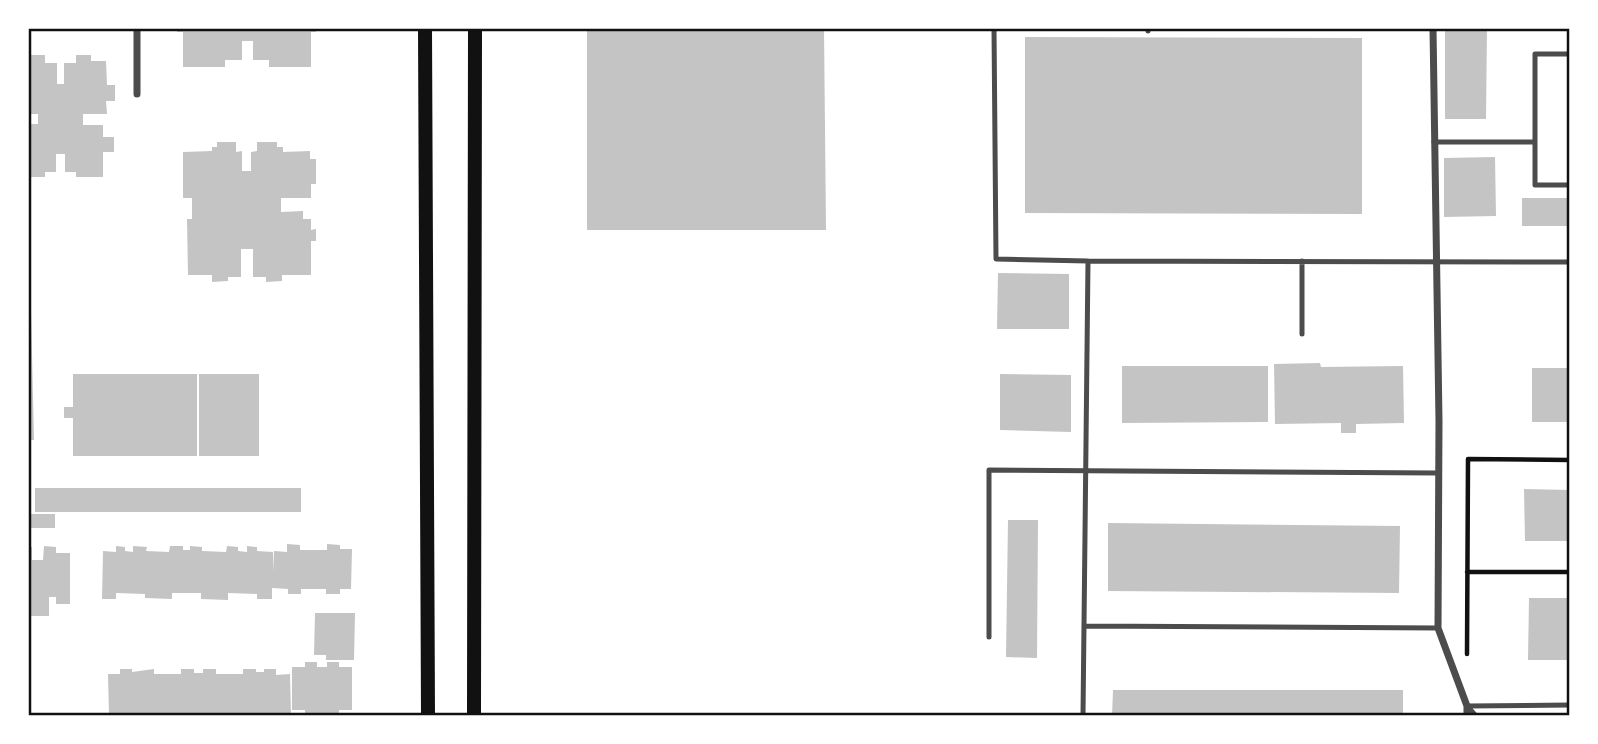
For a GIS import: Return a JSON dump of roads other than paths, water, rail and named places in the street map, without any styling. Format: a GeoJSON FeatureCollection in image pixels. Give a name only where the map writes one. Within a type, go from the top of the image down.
{"type":"FeatureCollection","features":[{"type":"Feature","properties":{"kind":"main road"},"geometry":{"type":"LineString","coordinates":[[425,28],[428,716]]}},
{"type":"Feature","properties":{"kind":"main road"},"geometry":{"type":"LineString","coordinates":[[474,716],[475,28]]}},
{"type":"Feature","properties":{"kind":"street"},"geometry":{"type":"LineString","coordinates":[[137,28],[137,94]]}},
{"type":"Feature","properties":{"kind":"street"},"geometry":{"type":"LineString","coordinates":[[1433,28],[1439,421],[1438,628],[1467,706],[1467,716]]}},
{"type":"Feature","properties":{"kind":"lane"},"geometry":{"type":"LineString","coordinates":[[994,28],[996,260],[1570,262]]}},
{"type":"Feature","properties":{"kind":"lane"},"geometry":{"type":"LineString","coordinates":[[1570,54],[1535,54],[1535,186],[1570,186]]}},
{"type":"Feature","properties":{"kind":"lane"},"geometry":{"type":"LineString","coordinates":[[1434,142],[1535,142]]}},
{"type":"Feature","properties":{"kind":"lane"},"geometry":{"type":"LineString","coordinates":[[1083,716],[1088,261]]}},
{"type":"Feature","properties":{"kind":"lane"},"geometry":{"type":"LineString","coordinates":[[1302,261],[1302,334]]}},
{"type":"Feature","properties":{"kind":"lane"},"geometry":{"type":"LineString","coordinates":[[989,637],[989,470],[1438,473]]}},
{"type":"Feature","properties":{"kind":"lane"},"geometry":{"type":"LineString","coordinates":[[1084,626],[1438,628]]}},
{"type":"Feature","properties":{"kind":"lane"},"geometry":{"type":"LineString","coordinates":[[1467,706],[1570,705]]}},
{"type":"Feature","properties":{"kind":"lane"},"geometry":{"type":"LineString","coordinates":[[1467,706],[1476,716]]}}]}
